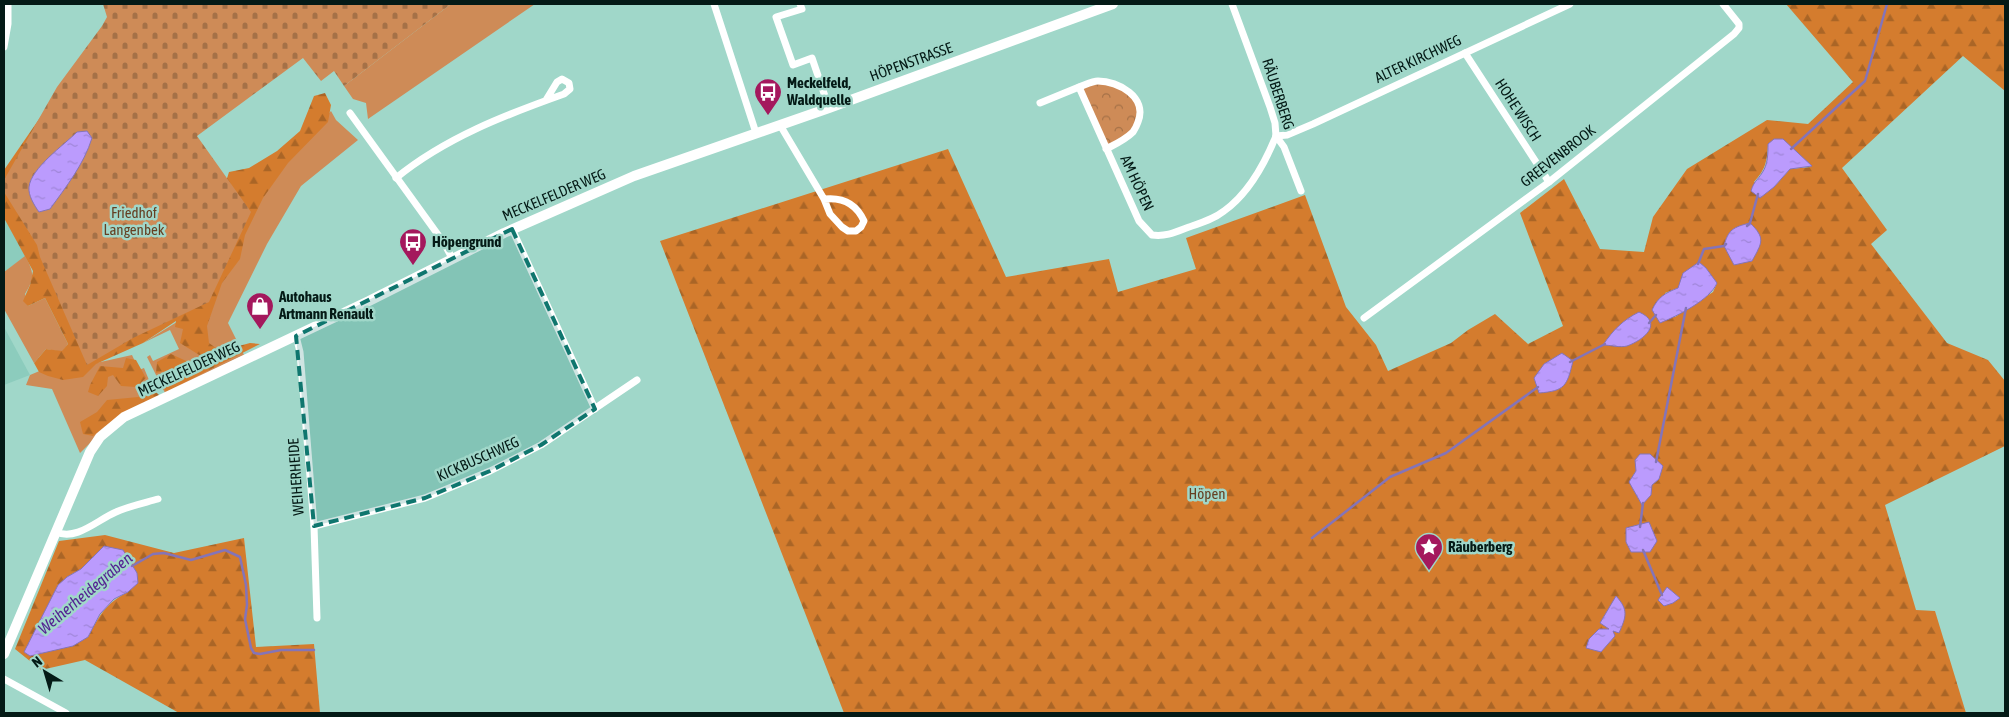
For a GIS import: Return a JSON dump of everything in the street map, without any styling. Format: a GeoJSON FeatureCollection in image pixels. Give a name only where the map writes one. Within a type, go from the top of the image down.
{"type":"FeatureCollection","features":[{"type":"Feature","properties":{"kind":"main road","name":"HÖPENSTRASSE"},"geometry":{"type":"LineString","coordinates":[[634,176],[830,108],[1113,4]]}},
{"type":"Feature","properties":{"kind":"main road","name":"MECKELFELDER WEG"},"geometry":{"type":"LineString","coordinates":[[4,654],[93,447],[100,437],[114,424],[132,413],[369,301],[512,229],[634,176]]}},
{"type":"Feature","properties":{"kind":"street"},"geometry":{"type":"LineString","coordinates":[[4,47],[8,24],[8,4]]}},
{"type":"Feature","properties":{"kind":"street"},"geometry":{"type":"LineString","coordinates":[[714,4],[756,134]]}},
{"type":"Feature","properties":{"kind":"street"},"geometry":{"type":"LineString","coordinates":[[800,4],[802,8],[776,16],[793,65],[812,58],[830,108]]}},
{"type":"Feature","properties":{"kind":"street","name":"RÄUBERBERG"},"geometry":{"type":"LineString","coordinates":[[1232,4],[1270,107],[1275,123],[1276,136],[1284,146],[1301,191]]}},
{"type":"Feature","properties":{"kind":"street","name":"ALTER KIRCHWEG"},"geometry":{"type":"LineString","coordinates":[[1276,136],[1287,135],[1312,124],[1570,4]]}},
{"type":"Feature","properties":{"kind":"street","name":"GREEVENBROOK"},"geometry":{"type":"LineString","coordinates":[[1364,318],[1549,182],[1738,31],[1739,24],[1723,4]]}},
{"type":"Feature","properties":{"kind":"street","name":"HOHE WISCH"},"geometry":{"type":"LineString","coordinates":[[1465,53],[1549,182]]}},
{"type":"Feature","properties":{"kind":"street","name":"AM HÖPEN"},"geometry":{"type":"LineString","coordinates":[[1040,103],[1095,81],[1110,82],[1125,88],[1132,94],[1140,109],[1140,118],[1134,131],[1122,141],[1106,149]]}},
{"type":"Feature","properties":{"kind":"street","name":"AM HÖPEN"},"geometry":{"type":"LineString","coordinates":[[1079,87],[1139,221],[1152,235],[1163,236],[1209,220],[1224,212],[1235,202],[1258,171],[1276,136]]}},
{"type":"Feature","properties":{"kind":"street"},"geometry":{"type":"LineString","coordinates":[[396,178],[452,141],[492,121],[546,100]]}},
{"type":"Feature","properties":{"kind":"street"},"geometry":{"type":"LineString","coordinates":[[350,113],[444,243],[452,258]]}},
{"type":"Feature","properties":{"kind":"street"},"geometry":{"type":"LineString","coordinates":[[780,125],[824,199],[830,214],[848,231],[856,231],[861,227],[864,221],[861,214],[849,202],[834,198],[824,199]]}},
{"type":"Feature","properties":{"kind":"street"},"geometry":{"type":"LineString","coordinates":[[512,229],[596,409]]}},
{"type":"Feature","properties":{"kind":"street","name":"WEIHERHEIDE"},"geometry":{"type":"LineString","coordinates":[[296,336],[300,352],[314,526],[317,618]]}},
{"type":"Feature","properties":{"kind":"street","name":"KICKBUSCHWEG"},"geometry":{"type":"LineString","coordinates":[[314,526],[425,498],[490,471],[541,446],[636,380]]}},
{"type":"Feature","properties":{"kind":"street"},"geometry":{"type":"LineString","coordinates":[[56,532],[64,536],[73,535],[117,511],[158,500]]}},
{"type":"Feature","properties":{"kind":"street"},"geometry":{"type":"LineString","coordinates":[[4,679],[66,713]]}},
{"type":"Feature","properties":{"kind":"highlighted area"},"geometry":{"type":"Polygon","coordinates":[[[512,229],[595,409],[541,445],[490,471],[425,498],[314,526],[296,336],[512,229]]]}},
{"type":"Feature","properties":{"kind":"shaded area"},"geometry":{"type":"Polygon","coordinates":[[[4,205],[30,253],[4,272],[4,205]]]}},
{"type":"Feature","properties":{"kind":"shaded area"},"geometry":{"type":"Polygon","coordinates":[[[4,327],[30,375],[4,385],[4,327]]]}},
{"type":"Feature","properties":{"kind":"green space","name":"Friedhof Langenbek"},"geometry":{"type":"Polygon","coordinates":[[[103,4],[451,4],[344,86],[334,71],[321,81],[303,58],[197,136],[251,212],[209,302],[133,338],[87,365],[40,257],[37,245],[4,192],[4,180],[57,87],[102,26],[107,17],[103,4]]]}},
{"type":"Feature","properties":{"kind":"green space"},"geometry":{"type":"Polygon","coordinates":[[[451,4],[535,4],[368,119],[366,103],[353,99],[344,86],[451,4]]]}},
{"type":"Feature","properties":{"kind":"green space","name":"Höpen"},"geometry":{"type":"Polygon","coordinates":[[[1786,4],[2005,4],[2005,91],[1963,56],[1842,168],[1887,230],[1871,244],[1947,343],[1988,360],[2005,381],[2005,446],[1885,505],[1916,610],[1935,611],[1966,713],[844,713],[660,241],[948,149],[1006,277],[1109,259],[1118,292],[1196,269],[1186,238],[1305,195],[1346,307],[1376,345],[1388,371],[1451,343],[1495,314],[1528,344],[1563,326],[1520,213],[1564,179],[1600,249],[1644,252],[1653,217],[1687,169],[1767,120],[1808,124],[1853,82],[1786,4]],[[1768,144],[1765,164],[1754,182],[1774,187],[1790,169],[1811,167],[1768,144]],[[1717,283],[1678,288],[1665,293],[1675,317],[1713,292],[1717,283]],[[1636,471],[1629,482],[1652,485],[1659,479],[1636,471]]]}},
{"type":"Feature","properties":{"kind":"green space"},"geometry":{"type":"Polygon","coordinates":[[[1095,81],[1125,89],[1138,106],[1134,131],[1106,148],[1079,87],[1095,81]]]}},
{"type":"Feature","properties":{"kind":"green space"},"geometry":{"type":"Polygon","coordinates":[[[325,93],[331,105],[328,122],[288,163],[263,198],[245,235],[240,259],[222,283],[207,326],[209,343],[220,351],[250,343],[260,344],[166,392],[162,384],[170,376],[167,371],[156,373],[157,362],[171,354],[195,365],[204,358],[180,343],[183,329],[175,327],[176,321],[143,343],[96,364],[83,377],[63,380],[39,372],[34,363],[46,349],[62,351],[68,344],[45,298],[28,306],[23,301],[30,285],[33,271],[4,218],[4,170],[48,106],[223,191],[229,172],[249,168],[277,151],[300,131],[314,96],[325,93]]]}},
{"type":"Feature","properties":{"kind":"green space"},"geometry":{"type":"Polygon","coordinates":[[[331,111],[336,120],[358,140],[301,186],[267,244],[228,323],[244,355],[165,393],[147,357],[150,355],[153,361],[179,349],[170,330],[143,343],[209,302],[277,168],[331,111]]]}},
{"type":"Feature","properties":{"kind":"green space"},"geometry":{"type":"Polygon","coordinates":[[[25,256],[32,271],[32,279],[25,294],[28,306],[45,298],[68,344],[62,352],[46,349],[34,363],[4,309],[4,272],[25,256]]]}},
{"type":"Feature","properties":{"kind":"green space"},"geometry":{"type":"Polygon","coordinates":[[[132,355],[139,370],[144,368],[156,397],[95,438],[80,453],[52,389],[26,385],[30,375],[42,370],[87,365],[132,355]]]}},
{"type":"Feature","properties":{"kind":"green space"},"geometry":{"type":"Polygon","coordinates":[[[126,358],[136,360],[146,378],[136,387],[121,386],[113,375],[108,377],[107,386],[98,396],[88,392],[100,366],[123,368],[126,358]]]}},
{"type":"Feature","properties":{"kind":"green space"},"geometry":{"type":"Polygon","coordinates":[[[153,389],[160,396],[118,426],[105,426],[93,436],[83,434],[80,422],[97,412],[107,400],[138,397],[153,389]]]}},
{"type":"Feature","properties":{"kind":"green space"},"geometry":{"type":"Polygon","coordinates":[[[105,535],[174,553],[244,538],[256,647],[314,644],[320,713],[179,713],[85,660],[41,670],[15,649],[59,541],[105,535]],[[104,546],[81,569],[67,577],[88,637],[104,611],[120,596],[128,592],[104,546]]]}},
{"type":"Feature","properties":{"kind":"water"},"geometry":{"type":"Polygon","coordinates":[[[87,131],[92,138],[79,166],[50,209],[39,212],[29,193],[31,180],[49,157],[77,132],[87,131]]]}},
{"type":"Feature","properties":{"kind":"water"},"geometry":{"type":"Polygon","coordinates":[[[1774,139],[1783,139],[1812,166],[1790,169],[1774,187],[1760,198],[1751,191],[1765,166],[1768,144],[1774,139]]]}},
{"type":"Feature","properties":{"kind":"water"},"geometry":{"type":"Polygon","coordinates":[[[1750,223],[1760,237],[1760,245],[1752,261],[1734,265],[1724,246],[1732,230],[1750,223]]]}},
{"type":"Feature","properties":{"kind":"water"},"geometry":{"type":"Polygon","coordinates":[[[1699,262],[1717,283],[1708,295],[1692,307],[1660,323],[1652,310],[1654,306],[1662,296],[1678,288],[1683,273],[1699,262]]]}},
{"type":"Feature","properties":{"kind":"water"},"geometry":{"type":"Polygon","coordinates":[[[1639,312],[1650,321],[1651,326],[1645,336],[1627,346],[1603,345],[1619,326],[1639,312]]]}},
{"type":"Feature","properties":{"kind":"water"},"geometry":{"type":"Polygon","coordinates":[[[1562,353],[1573,361],[1564,386],[1554,391],[1539,393],[1534,378],[1544,364],[1562,353]]]}},
{"type":"Feature","properties":{"kind":"water"},"geometry":{"type":"Polygon","coordinates":[[[1640,454],[1650,454],[1663,466],[1659,479],[1652,485],[1651,495],[1642,505],[1629,482],[1636,471],[1635,460],[1640,454]]]}},
{"type":"Feature","properties":{"kind":"water"},"geometry":{"type":"Polygon","coordinates":[[[1649,522],[1657,541],[1650,552],[1631,552],[1626,542],[1626,528],[1649,522]]]}},
{"type":"Feature","properties":{"kind":"water"},"geometry":{"type":"Polygon","coordinates":[[[104,546],[123,550],[137,573],[138,583],[128,592],[114,599],[100,614],[88,637],[73,646],[30,656],[24,652],[58,585],[81,569],[104,546]]]}},
{"type":"Feature","properties":{"kind":"water"},"geometry":{"type":"Polygon","coordinates":[[[1667,587],[1680,598],[1664,606],[1658,600],[1667,587]]]}},
{"type":"Feature","properties":{"kind":"water"},"geometry":{"type":"Polygon","coordinates":[[[1616,596],[1625,610],[1619,633],[1613,631],[1615,636],[1601,652],[1586,648],[1589,639],[1599,629],[1609,629],[1600,623],[1616,596]]]}},
{"type":"Feature","properties":{"kind":"waterway"},"geometry":{"type":"LineString","coordinates":[[1791,149],[1865,81],[1887,4]]}},
{"type":"Feature","properties":{"kind":"waterway"},"geometry":{"type":"LineString","coordinates":[[1747,226],[1750,223],[1758,194]]}},
{"type":"Feature","properties":{"kind":"waterway"},"geometry":{"type":"LineString","coordinates":[[1698,264],[1704,249],[1724,246],[1726,244]]}},
{"type":"Feature","properties":{"kind":"waterway"},"geometry":{"type":"LineString","coordinates":[[1656,462],[1686,308]]}},
{"type":"Feature","properties":{"kind":"waterway"},"geometry":{"type":"LineString","coordinates":[[1649,323],[1656,315]]}},
{"type":"Feature","properties":{"kind":"waterway"},"geometry":{"type":"LineString","coordinates":[[1570,362],[1605,344]]}},
{"type":"Feature","properties":{"kind":"waterway"},"geometry":{"type":"LineString","coordinates":[[1312,538],[1390,477],[1446,453],[1538,387]]}},
{"type":"Feature","properties":{"kind":"waterway"},"geometry":{"type":"LineString","coordinates":[[1640,527],[1643,503]]}},
{"type":"Feature","properties":{"kind":"waterway","name":"Weiherheidegraben"},"geometry":{"type":"LineString","coordinates":[[132,566],[153,554],[164,553],[191,560],[225,550],[240,557],[246,585],[247,605],[245,619],[251,648],[254,653],[260,654],[281,650],[314,650]]}},
{"type":"Feature","properties":{"kind":"waterway"},"geometry":{"type":"LineString","coordinates":[[1643,550],[1662,595]]}},
{"type":"Feature","properties":{"kind":"place","name":"Meckelfeld, Waldquelle"},"geometry":{"type":"Point","coordinates":[768,116]}},
{"type":"Feature","properties":{"kind":"place","name":"Höpengrund"},"geometry":{"type":"Point","coordinates":[413,266]}},
{"type":"Feature","properties":{"kind":"place","name":"Autohaus Artmann Renault"},"geometry":{"type":"Point","coordinates":[260,330]}},
{"type":"Feature","properties":{"kind":"place","name":"Räuberberg"},"geometry":{"type":"Point","coordinates":[1429,571]}}]}
